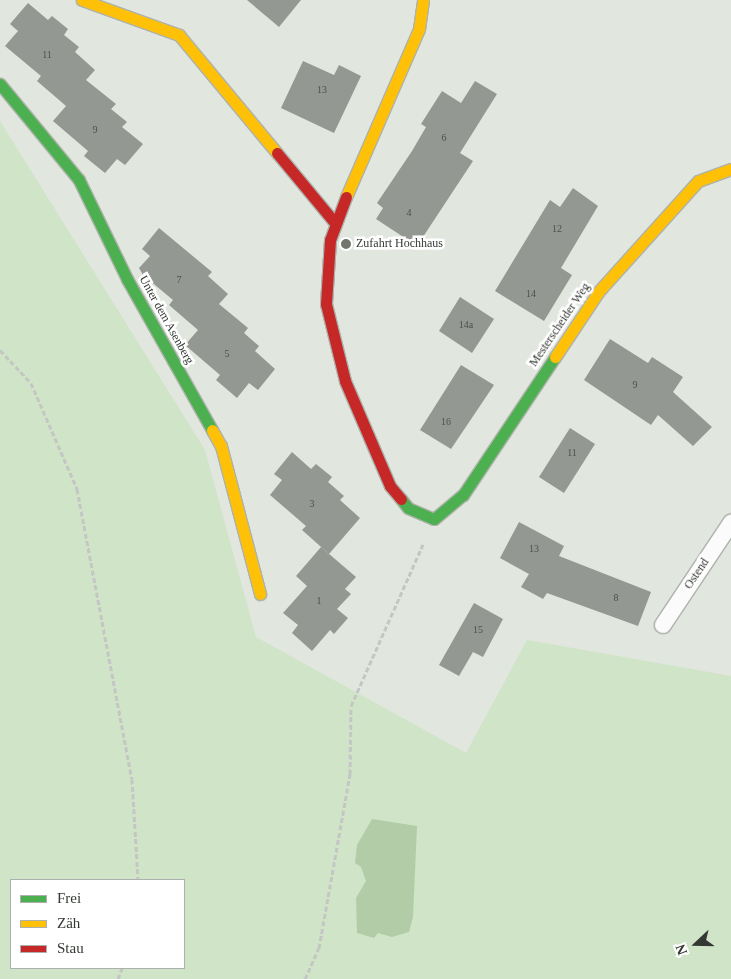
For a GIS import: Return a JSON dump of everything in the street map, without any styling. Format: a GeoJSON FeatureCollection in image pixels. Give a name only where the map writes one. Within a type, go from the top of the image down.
{"type":"FeatureCollection","features":[{"type":"Feature","properties":{"kind":"street"},"geometry":{"type":"LineString","coordinates":[[82,0],[179,35],[335,223]]}},
{"type":"Feature","properties":{"kind":"street"},"geometry":{"type":"LineString","coordinates":[[423,0],[419,29],[335,223],[330,240],[326,304],[345,381],[390,486],[408,508],[434,519]]}},
{"type":"Feature","properties":{"kind":"street","name":"Unter dem Asenberg"},"geometry":{"type":"LineString","coordinates":[[0,84],[79,180],[127,279],[221,446],[260,594]]}},
{"type":"Feature","properties":{"kind":"street","name":"Mesterscheider Weg"},"geometry":{"type":"LineString","coordinates":[[434,519],[463,495],[599,291],[698,181],[731,169]]}},
{"type":"Feature","properties":{"kind":"lane","name":"Ostend"},"geometry":{"type":"LineString","coordinates":[[663,624],[731,523]]}},
{"type":"Feature","properties":{"kind":"path"},"geometry":{"type":"LineString","coordinates":[[0,350],[31,384],[77,489],[132,779],[138,879]]}},
{"type":"Feature","properties":{"kind":"path"},"geometry":{"type":"LineString","coordinates":[[305,979],[319,948],[350,774],[351,706],[434,519]]}},
{"type":"Feature","properties":{"kind":"shaded area"},"geometry":{"type":"Polygon","coordinates":[[[0,121],[205,450],[256,637],[466,753],[527,640],[731,676],[731,979],[0,979],[0,121]]]}},
{"type":"Feature","properties":{"kind":"shaded area"},"geometry":{"type":"Polygon","coordinates":[[[372,819],[417,826],[413,917],[409,932],[392,937],[378,933],[374,938],[357,933],[356,898],[366,881],[361,867],[355,863],[357,845],[372,819]]]}},
{"type":"Feature","properties":{"kind":"building"},"geometry":{"type":"Polygon","coordinates":[[[247,0],[301,0],[279,27],[247,0]]]}},
{"type":"Feature","properties":{"kind":"building"},"geometry":{"type":"Polygon","coordinates":[[[28,3],[48,20],[52,16],[68,29],[64,35],[79,47],[75,52],[95,70],[86,80],[116,104],[111,109],[127,122],[122,127],[143,144],[125,165],[117,159],[105,173],[84,156],[88,151],[53,121],[66,106],[37,81],[41,76],[5,46],[18,31],[10,24],[28,3]]]}},
{"type":"Feature","properties":{"kind":"building"},"geometry":{"type":"Polygon","coordinates":[[[303,61],[334,75],[339,65],[361,76],[334,133],[281,108],[303,61]]]}},
{"type":"Feature","properties":{"kind":"building"},"geometry":{"type":"Polygon","coordinates":[[[475,81],[497,94],[460,153],[473,161],[417,246],[376,219],[383,208],[377,203],[426,127],[421,124],[442,91],[461,103],[475,81]]]}},
{"type":"Feature","properties":{"kind":"building"},"geometry":{"type":"Polygon","coordinates":[[[573,188],[598,206],[561,268],[572,275],[544,321],[495,291],[550,200],[560,207],[573,188]]]}},
{"type":"Feature","properties":{"kind":"building"},"geometry":{"type":"Polygon","coordinates":[[[159,228],[212,272],[208,276],[228,294],[219,304],[248,328],[244,333],[259,346],[255,351],[275,369],[258,390],[249,383],[237,398],[216,380],[220,375],[185,345],[198,330],[169,305],[173,300],[143,275],[139,268],[150,256],[142,249],[159,228]]]}},
{"type":"Feature","properties":{"kind":"building"},"geometry":{"type":"Polygon","coordinates":[[[460,297],[494,319],[472,353],[439,331],[460,297]]]}},
{"type":"Feature","properties":{"kind":"building"},"geometry":{"type":"Polygon","coordinates":[[[610,339],[648,363],[652,357],[683,377],[673,392],[712,427],[693,446],[658,415],[651,425],[584,380],[610,339]]]}},
{"type":"Feature","properties":{"kind":"building"},"geometry":{"type":"Polygon","coordinates":[[[461,365],[494,385],[451,449],[420,430],[461,365]]]}},
{"type":"Feature","properties":{"kind":"building"},"geometry":{"type":"Polygon","coordinates":[[[570,428],[595,444],[564,493],[539,477],[570,428]]]}},
{"type":"Feature","properties":{"kind":"building"},"geometry":{"type":"Polygon","coordinates":[[[292,452],[311,469],[316,464],[332,477],[328,482],[344,496],[340,500],[360,518],[329,554],[302,530],[306,526],[270,495],[282,480],[274,474],[292,452]]]}},
{"type":"Feature","properties":{"kind":"building"},"geometry":{"type":"Polygon","coordinates":[[[519,522],[564,546],[559,556],[651,592],[638,626],[547,593],[543,599],[521,587],[529,574],[500,558],[519,522]]]}},
{"type":"Feature","properties":{"kind":"building"},"geometry":{"type":"Polygon","coordinates":[[[321,547],[356,577],[345,589],[351,594],[337,609],[348,618],[334,634],[330,630],[312,651],[292,633],[298,625],[283,613],[307,586],[296,576],[321,547]]]}},
{"type":"Feature","properties":{"kind":"building"},"geometry":{"type":"Polygon","coordinates":[[[474,603],[503,619],[483,657],[473,652],[459,676],[439,665],[474,603]]]}},
{"type":"Feature","properties":{"kind":"traffic: fast"},"geometry":{"type":"LineString","coordinates":[[0,84],[79,180],[127,279],[212,430]]}},
{"type":"Feature","properties":{"kind":"traffic: fast"},"geometry":{"type":"LineString","coordinates":[[401,499],[408,508],[434,519],[463,495],[555,357]]}},
{"type":"Feature","properties":{"kind":"traffic: slow"},"geometry":{"type":"LineString","coordinates":[[82,0],[179,35],[277,153]]}},
{"type":"Feature","properties":{"kind":"traffic: slow"},"geometry":{"type":"LineString","coordinates":[[346,197],[419,29],[423,0]]}},
{"type":"Feature","properties":{"kind":"traffic: slow"},"geometry":{"type":"LineString","coordinates":[[555,357],[599,291],[698,181],[731,169]]}},
{"type":"Feature","properties":{"kind":"traffic: slow"},"geometry":{"type":"LineString","coordinates":[[212,430],[221,446],[260,594]]}},
{"type":"Feature","properties":{"kind":"traffic: jam"},"geometry":{"type":"LineString","coordinates":[[277,153],[335,223]]}},
{"type":"Feature","properties":{"kind":"traffic: jam"},"geometry":{"type":"LineString","coordinates":[[346,197],[330,240],[326,304],[345,381],[390,486],[401,499]]}},
{"type":"Feature","properties":{"kind":"place","name":"Zufahrt Hochhaus"},"geometry":{"type":"Point","coordinates":[346,244]}}]}
